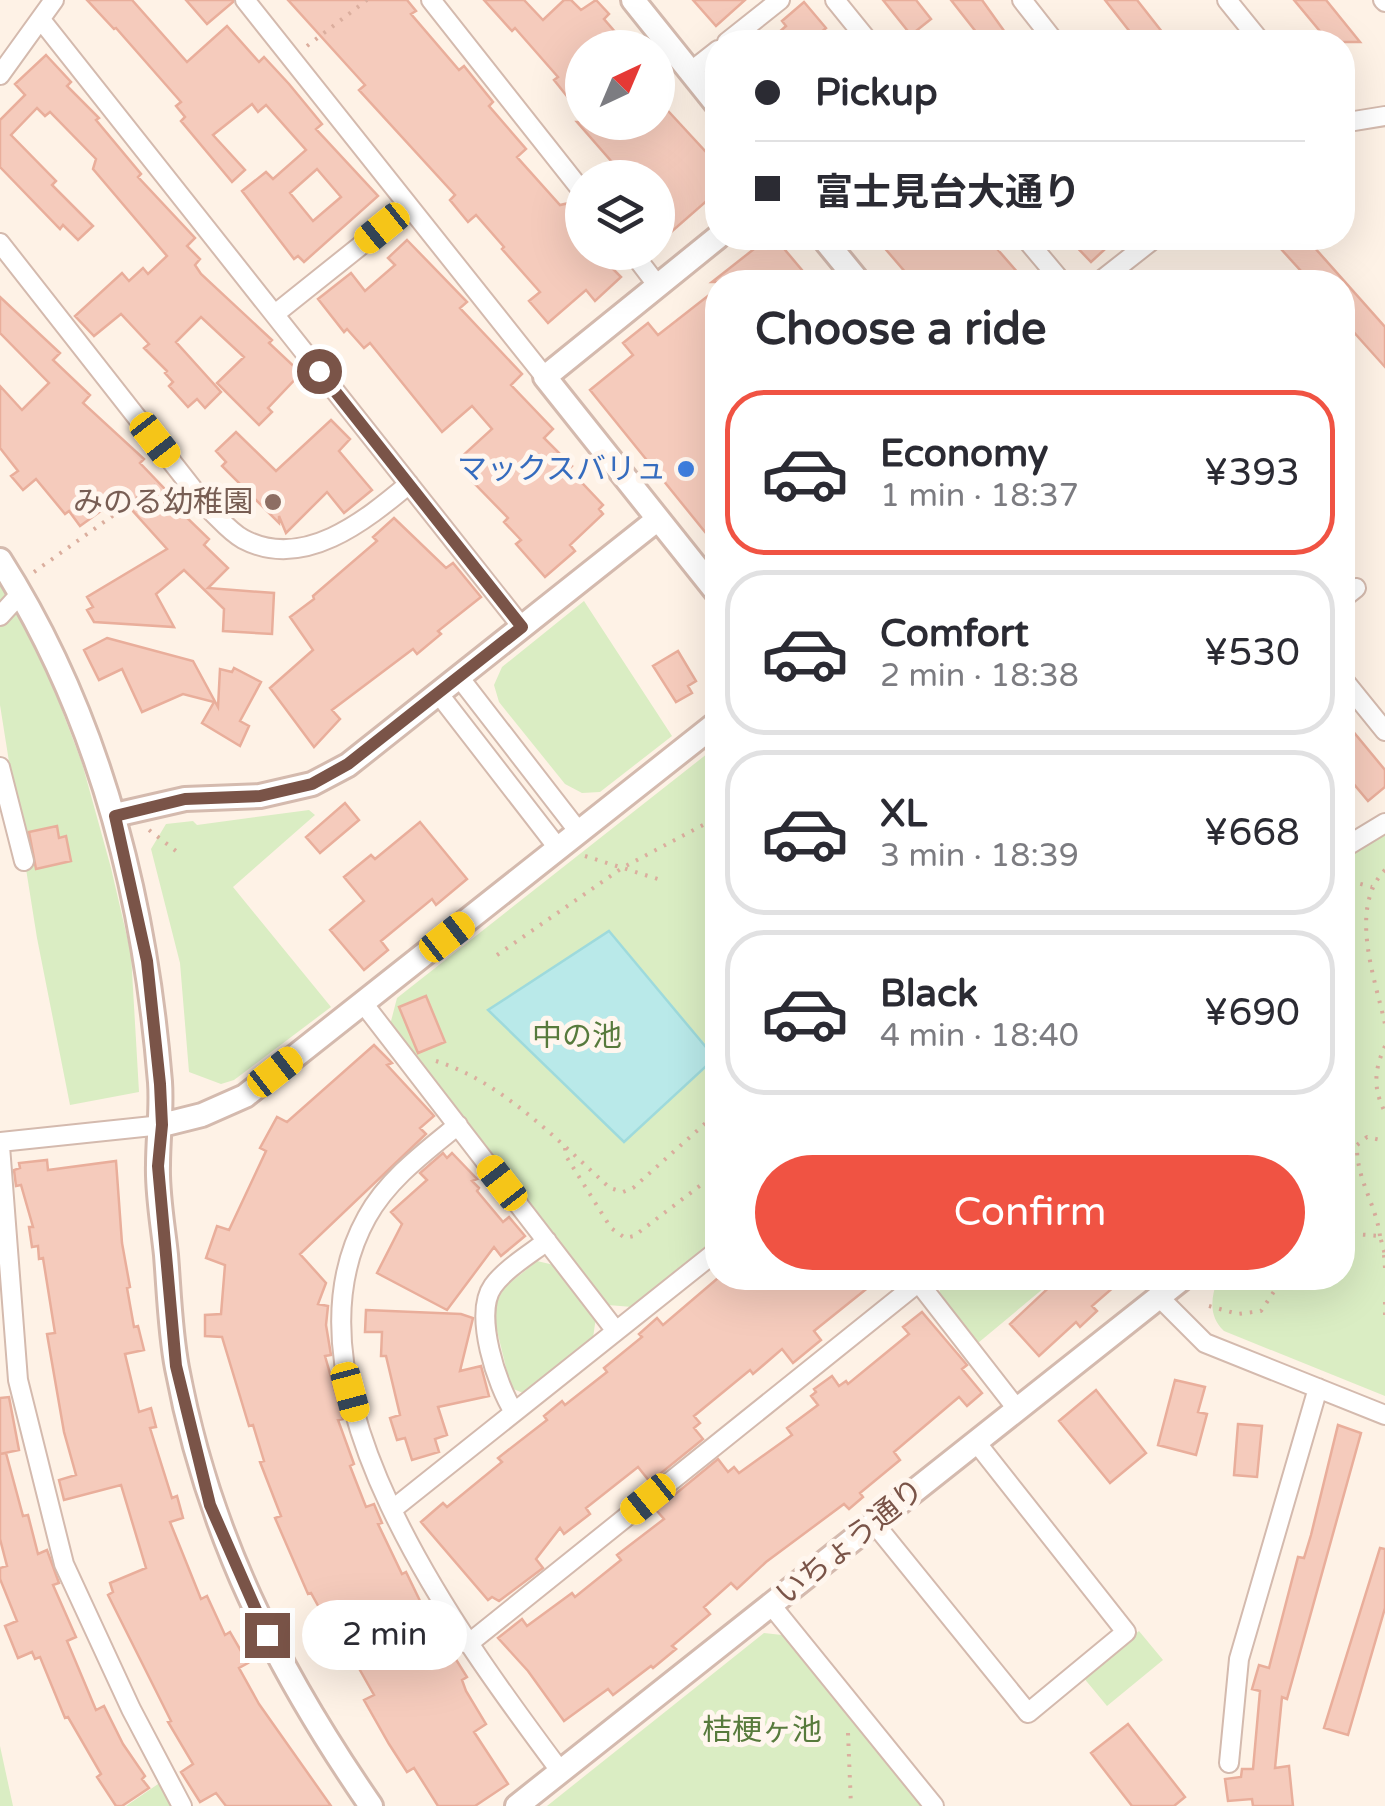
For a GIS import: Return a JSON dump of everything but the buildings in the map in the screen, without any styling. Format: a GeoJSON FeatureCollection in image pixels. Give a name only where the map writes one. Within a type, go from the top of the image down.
{"type":"FeatureCollection","features":[{"type":"Feature","properties":{"kind":"street"},"geometry":{"type":"LineString","coordinates":[[0,75],[54,0]]}},
{"type":"Feature","properties":{"kind":"street"},"geometry":{"type":"LineString","coordinates":[[244,0],[705,578]]}},
{"type":"Feature","properties":{"kind":"street"},"geometry":{"type":"LineString","coordinates":[[431,0],[565,169]]}},
{"type":"Feature","properties":{"kind":"street"},"geometry":{"type":"LineString","coordinates":[[633,0],[705,90]]}},
{"type":"Feature","properties":{"kind":"street"},"geometry":{"type":"LineString","coordinates":[[742,30],[780,0]]}},
{"type":"Feature","properties":{"kind":"street"},"geometry":{"type":"LineString","coordinates":[[835,0],[859,30]]}},
{"type":"Feature","properties":{"kind":"street"},"geometry":{"type":"LineString","coordinates":[[1022,0],[1046,30]]}},
{"type":"Feature","properties":{"kind":"street"},"geometry":{"type":"LineString","coordinates":[[1227,0],[1251,30]]}},
{"type":"Feature","properties":{"kind":"street"},"geometry":{"type":"LineString","coordinates":[[42,21],[522,627]]}},
{"type":"Feature","properties":{"kind":"street"},"geometry":{"type":"LineString","coordinates":[[690,72],[705,60]]}},
{"type":"Feature","properties":{"kind":"street"},"geometry":{"type":"LineString","coordinates":[[1355,122],[1385,116]]}},
{"type":"Feature","properties":{"kind":"street"},"geometry":{"type":"LineString","coordinates":[[275,314],[409,206]]}},
{"type":"Feature","properties":{"kind":"street"},"geometry":{"type":"LineString","coordinates":[[0,244],[208,508],[239,537],[278,550],[332,538],[360,524],[408,484]]}},
{"type":"Feature","properties":{"kind":"street"},"geometry":{"type":"LineString","coordinates":[[545,377],[705,248]]}},
{"type":"Feature","properties":{"kind":"street"},"geometry":{"type":"LineString","coordinates":[[832,250],[848,270]]}},
{"type":"Feature","properties":{"kind":"street"},"geometry":{"type":"LineString","coordinates":[[1036,250],[1052,270]]}},
{"type":"Feature","properties":{"kind":"street"},"geometry":{"type":"LineString","coordinates":[[1114,270],[1139,250]]}},
{"type":"Feature","properties":{"kind":"street"},"geometry":{"type":"LineString","coordinates":[[646,270],[658,286]]}},
{"type":"Feature","properties":{"kind":"street"},"geometry":{"type":"LineString","coordinates":[[115,816],[185,799],[260,796],[312,784],[348,764],[658,519]]}},
{"type":"Feature","properties":{"kind":"street"},"geometry":{"type":"LineString","coordinates":[[0,560],[48,642],[84,725],[115,816],[147,961],[162,1125],[158,1166],[176,1366],[210,1505],[283,1668],[320,1732],[371,1806]]}},
{"type":"Feature","properties":{"kind":"street"},"geometry":{"type":"LineString","coordinates":[[0,614],[21,594]]}},
{"type":"Feature","properties":{"kind":"street"},"geometry":{"type":"LineString","coordinates":[[460,676],[571,845]]}},
{"type":"Feature","properties":{"kind":"street"},"geometry":{"type":"LineString","coordinates":[[438,693],[571,845]]}},
{"type":"Feature","properties":{"kind":"street"},"geometry":{"type":"LineString","coordinates":[[1355,694],[1385,731]]}},
{"type":"Feature","properties":{"kind":"street"},"geometry":{"type":"LineString","coordinates":[[182,1806],[131,1709],[64,1564],[18,1380],[0,1144],[162,1125],[202,1115],[246,1096],[571,845],[705,733]]}},
{"type":"Feature","properties":{"kind":"street"},"geometry":{"type":"LineString","coordinates":[[0,768],[5,815],[24,861]]}},
{"type":"Feature","properties":{"kind":"street"},"geometry":{"type":"LineString","coordinates":[[1355,842],[1385,822]]}},
{"type":"Feature","properties":{"kind":"street"},"geometry":{"type":"LineString","coordinates":[[364,1003],[616,1331]]}},
{"type":"Feature","properties":{"kind":"street"},"geometry":{"type":"LineString","coordinates":[[458,1125],[380,1196],[366,1218],[343,1278],[339,1323],[343,1366],[357,1418],[393,1509],[426,1576],[468,1644],[561,1772]]}},
{"type":"Feature","properties":{"kind":"street"},"geometry":{"type":"LineString","coordinates":[[514,1412],[502,1394],[485,1323],[485,1304],[493,1285],[547,1241]]}},
{"type":"Feature","properties":{"kind":"street"},"geometry":{"type":"LineString","coordinates":[[393,1509],[705,1260]]}},
{"type":"Feature","properties":{"kind":"street"},"geometry":{"type":"LineString","coordinates":[[468,1644],[905,1290]]}},
{"type":"Feature","properties":{"kind":"street"},"geometry":{"type":"LineString","coordinates":[[927,1290],[1017,1409]]}},
{"type":"Feature","properties":{"kind":"street","name":"いちょう通り"},"geometry":{"type":"LineString","coordinates":[[517,1806],[1166,1290]]}},
{"type":"Feature","properties":{"kind":"street"},"geometry":{"type":"LineString","coordinates":[[1158,1296],[1205,1344],[1385,1415]]}},
{"type":"Feature","properties":{"kind":"street"},"geometry":{"type":"LineString","coordinates":[[1229,1763],[1239,1659],[1318,1388]]}},
{"type":"Feature","properties":{"kind":"street"},"geometry":{"type":"LineString","coordinates":[[874,1523],[1028,1713],[1126,1632],[976,1442]]}},
{"type":"Feature","properties":{"kind":"street"},"geometry":{"type":"LineString","coordinates":[[771,1605],[934,1806]]}},
{"type":"Feature","properties":{"kind":"path"},"geometry":{"type":"LineString","coordinates":[[292,59],[367,0]]}},
{"type":"Feature","properties":{"kind":"path"},"geometry":{"type":"LineString","coordinates":[[34,572],[177,469]]}},
{"type":"Feature","properties":{"kind":"path"},"geometry":{"type":"LineString","coordinates":[[498,955],[622,868],[705,823]]}},
{"type":"Feature","properties":{"kind":"path"},"geometry":{"type":"LineString","coordinates":[[149,830],[176,851]]}},
{"type":"Feature","properties":{"kind":"path"},"geometry":{"type":"LineString","coordinates":[[571,845],[622,868],[664,881]]}},
{"type":"Feature","properties":{"kind":"path"},"geometry":{"type":"LineString","coordinates":[[1385,870],[1366,901],[1365,926],[1385,1024]]}},
{"type":"Feature","properties":{"kind":"path"},"geometry":{"type":"LineString","coordinates":[[1355,883],[1372,887]]}},
{"type":"Feature","properties":{"kind":"path"},"geometry":{"type":"LineString","coordinates":[[1385,1046],[1375,1071],[1376,1088],[1385,1112]]}},
{"type":"Feature","properties":{"kind":"path"},"geometry":{"type":"LineString","coordinates":[[412,1067],[436,1060],[450,1065],[506,1099],[610,1188],[623,1192],[633,1188],[705,1124]]}},
{"type":"Feature","properties":{"kind":"path"},"geometry":{"type":"LineString","coordinates":[[1385,1140],[1367,1137],[1357,1146],[1358,1171],[1374,1211],[1385,1268]]}},
{"type":"Feature","properties":{"kind":"path"},"geometry":{"type":"LineString","coordinates":[[565,1148],[566,1156],[611,1228],[625,1238],[634,1236],[705,1182]]}},
{"type":"Feature","properties":{"kind":"path"},"geometry":{"type":"LineString","coordinates":[[1355,1234],[1380,1236]]}},
{"type":"Feature","properties":{"kind":"path"},"geometry":{"type":"LineString","coordinates":[[1209,1306],[1238,1314],[1261,1311],[1275,1290]]}},
{"type":"Feature","properties":{"kind":"path"},"geometry":{"type":"LineString","coordinates":[[1385,1302],[1385,1317]]}},
{"type":"Feature","properties":{"kind":"path"},"geometry":{"type":"LineString","coordinates":[[846,1698],[851,1806]]}},
{"type":"Feature","properties":{"kind":"green space"},"geometry":{"type":"Polygon","coordinates":[[[0,578],[40,652],[82,763],[111,868],[131,954],[139,1092],[70,1105],[37,938],[0,705],[0,578]]]}},
{"type":"Feature","properties":{"kind":"green space"},"geometry":{"type":"Polygon","coordinates":[[[584,601],[672,736],[600,792],[582,793],[565,784],[499,702],[494,685],[502,667],[584,601]]]}},
{"type":"Feature","properties":{"kind":"green space","name":"中の池"},"geometry":{"type":"Polygon","coordinates":[[[705,755],[705,1249],[632,1307],[608,1305],[390,1025],[397,998],[705,755]]]}},
{"type":"Feature","properties":{"kind":"green space"},"geometry":{"type":"Polygon","coordinates":[[[309,810],[315,815],[233,887],[331,1007],[234,1080],[221,1084],[189,1072],[180,963],[151,849],[166,824],[193,821],[197,825],[309,810]]]}},
{"type":"Feature","properties":{"kind":"green space"},"geometry":{"type":"Polygon","coordinates":[[[1385,834],[1385,1396],[1224,1331],[1212,1306],[1215,1290],[1355,1290],[1355,853],[1385,834]]]}},
{"type":"Feature","properties":{"kind":"green space"},"geometry":{"type":"Polygon","coordinates":[[[537,1261],[554,1265],[596,1317],[593,1338],[523,1393],[511,1388],[493,1314],[505,1287],[537,1261]]]}},
{"type":"Feature","properties":{"kind":"green space"},"geometry":{"type":"Polygon","coordinates":[[[940,1290],[1042,1290],[978,1343],[939,1295],[940,1290]]]}},
{"type":"Feature","properties":{"kind":"green space"},"geometry":{"type":"Polygon","coordinates":[[[1139,1631],[1163,1660],[1107,1706],[1083,1677],[1139,1631]]]}},
{"type":"Feature","properties":{"kind":"green space","name":"桔梗ヶ池"},"geometry":{"type":"Polygon","coordinates":[[[764,1633],[782,1635],[921,1806],[547,1806],[764,1633]]]}},
{"type":"Feature","properties":{"kind":"green space"},"geometry":{"type":"Polygon","coordinates":[[[0,1746],[13,1806],[0,1806],[0,1746]]]}},
{"type":"Feature","properties":{"kind":"green space"},"geometry":{"type":"Polygon","coordinates":[[[161,1782],[176,1806],[126,1806],[161,1782]]]}},
{"type":"Feature","properties":{"kind":"water"},"geometry":{"type":"Polygon","coordinates":[[[609,931],[705,1046],[705,1067],[624,1142],[488,1010],[609,931]]]}},
{"type":"Feature","properties":{"kind":"place","name":"マックスバリュ"},"geometry":{"type":"Point","coordinates":[686,469]}},
{"type":"Feature","properties":{"kind":"place","name":"みのる幼稚園"},"geometry":{"type":"Point","coordinates":[273,502]}},
{"type":"Feature","properties":{"kind":"route"},"geometry":{"type":"LineString","coordinates":[[267,1635],[210,1505],[176,1366],[158,1166],[160,1084],[147,961],[115,816],[185,799],[260,796],[312,784],[348,764],[522,627],[319,371]]}}]}
